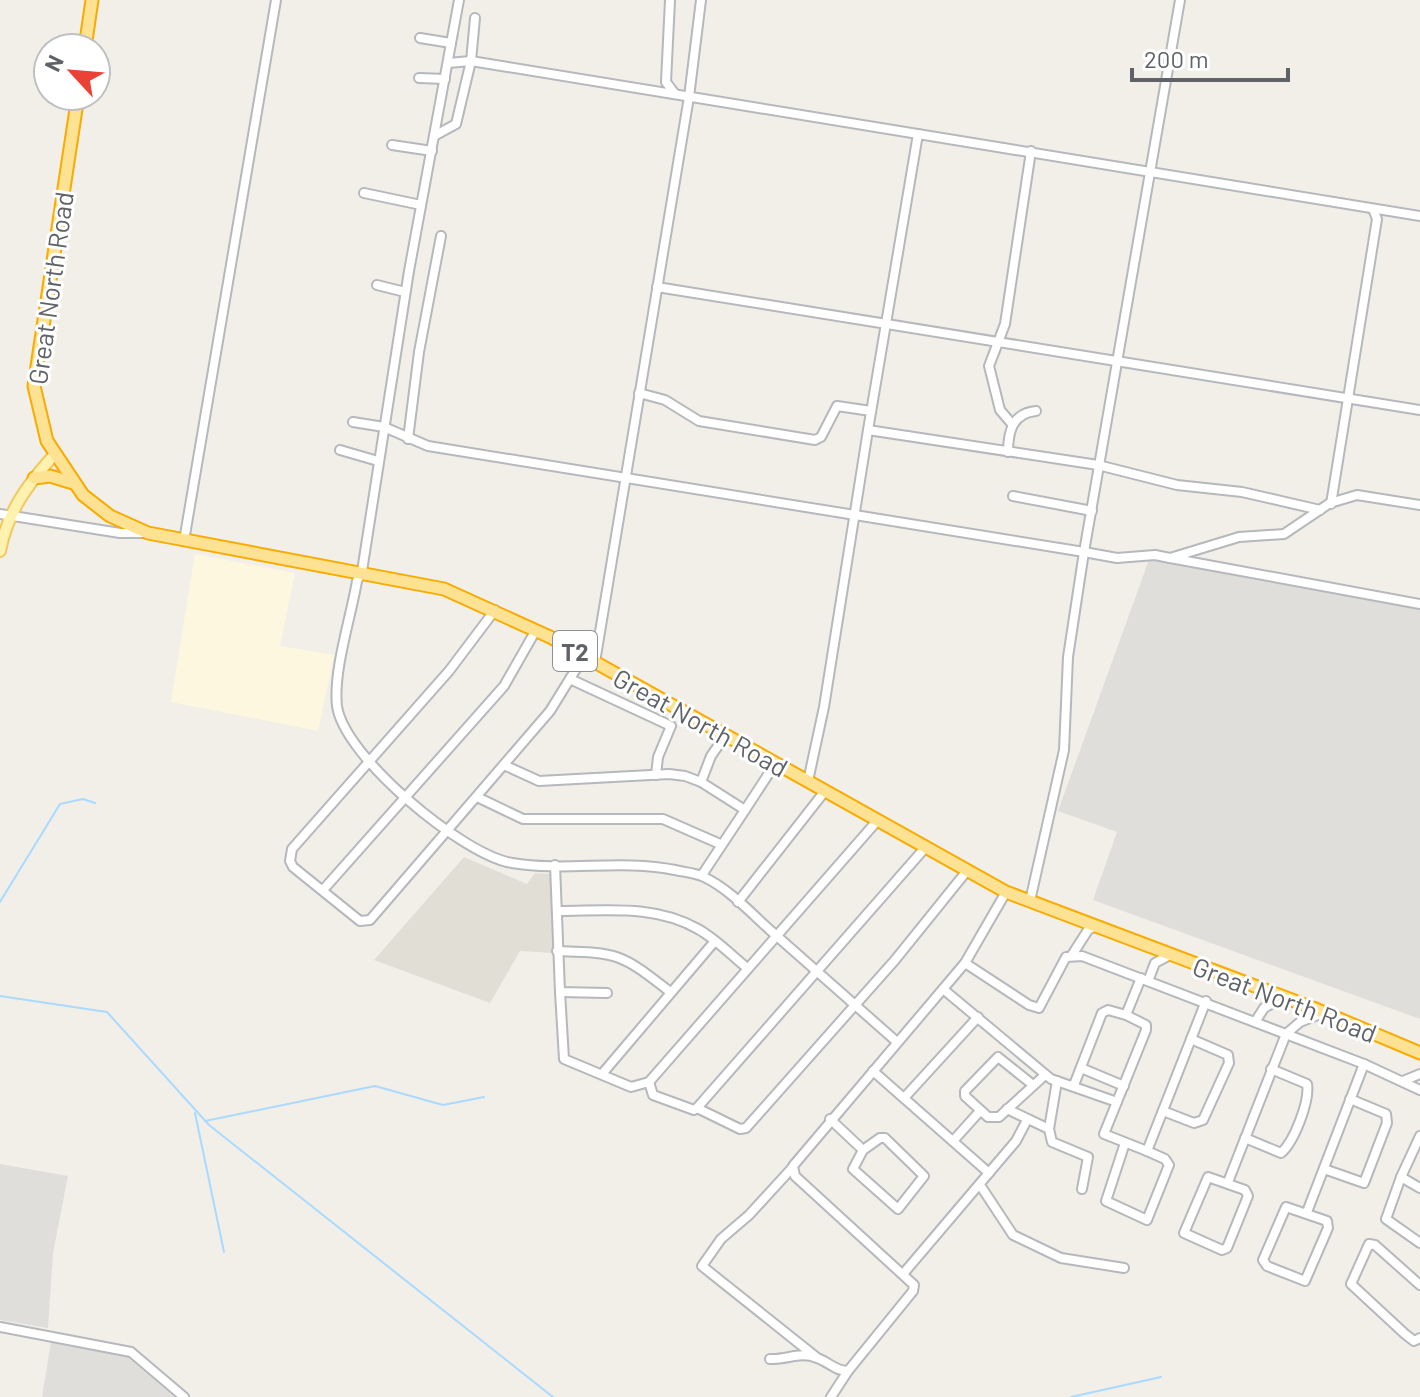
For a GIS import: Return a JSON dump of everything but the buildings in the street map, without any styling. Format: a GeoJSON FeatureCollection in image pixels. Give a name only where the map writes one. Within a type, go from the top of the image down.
{"type":"FeatureCollection","features":[{"type":"Feature","properties":{"kind":"highway"},"geometry":{"type":"LineString","coordinates":[[87,32],[92,0]]}},
{"type":"Feature","properties":{"kind":"highway","name":"Great North Road"},"geometry":{"type":"LineString","coordinates":[[75,112],[35,367],[37,406],[55,454],[74,483],[96,507],[148,533],[362,571],[444,589],[495,610],[589,659],[924,849],[1006,892],[1324,1012],[1420,1053]]}},
{"type":"Feature","properties":{"kind":"highway"},"geometry":{"type":"LineString","coordinates":[[34,478],[46,475],[74,483]]}},
{"type":"Feature","properties":{"kind":"main road"},"geometry":{"type":"LineString","coordinates":[[0,551],[5,514],[55,454]]}},
{"type":"Feature","properties":{"kind":"street"},"geometry":{"type":"LineString","coordinates":[[184,541],[276,0]]}},
{"type":"Feature","properties":{"kind":"street"},"geometry":{"type":"LineString","coordinates":[[459,0],[405,292],[362,571],[355,593],[337,706],[348,737],[408,797],[447,830],[486,855],[510,863],[647,865],[702,875],[738,902],[897,1042]]}},
{"type":"Feature","properties":{"kind":"street"},"geometry":{"type":"LineString","coordinates":[[670,0],[666,82],[675,94]]}},
{"type":"Feature","properties":{"kind":"street"},"geometry":{"type":"LineString","coordinates":[[495,610],[449,671],[292,849],[290,861],[293,867],[360,921],[367,922],[477,797],[550,711],[570,679],[589,659],[626,478],[689,97],[701,0]]}},
{"type":"Feature","properties":{"kind":"street"},"geometry":{"type":"LineString","coordinates":[[1030,901],[1064,750],[1068,657],[1084,552],[1180,0]]}},
{"type":"Feature","properties":{"kind":"street"},"geometry":{"type":"LineString","coordinates":[[434,136],[456,124],[471,61],[475,18]]}},
{"type":"Feature","properties":{"kind":"street"},"geometry":{"type":"LineString","coordinates":[[420,38],[451,43]]}},
{"type":"Feature","properties":{"kind":"street"},"geometry":{"type":"LineString","coordinates":[[448,63],[471,61],[1031,151],[1378,212],[1420,216]]}},
{"type":"Feature","properties":{"kind":"street"},"geometry":{"type":"LineString","coordinates":[[419,78],[445,79]]}},
{"type":"Feature","properties":{"kind":"street"},"geometry":{"type":"LineString","coordinates":[[808,781],[824,707],[918,134]]}},
{"type":"Feature","properties":{"kind":"street"},"geometry":{"type":"LineString","coordinates":[[392,145],[432,151]]}},
{"type":"Feature","properties":{"kind":"street"},"geometry":{"type":"LineString","coordinates":[[1012,424],[1000,410],[989,378],[996,342],[1005,324],[1031,151]]}},
{"type":"Feature","properties":{"kind":"street"},"geometry":{"type":"LineString","coordinates":[[364,193],[421,205]]}},
{"type":"Feature","properties":{"kind":"street"},"geometry":{"type":"LineString","coordinates":[[1331,504],[1378,212]]}},
{"type":"Feature","properties":{"kind":"street"},"geometry":{"type":"LineString","coordinates":[[408,439],[419,352],[441,236]]}},
{"type":"Feature","properties":{"kind":"street"},"geometry":{"type":"LineString","coordinates":[[377,285],[405,292]]}},
{"type":"Feature","properties":{"kind":"street"},"geometry":{"type":"LineString","coordinates":[[657,287],[1420,410]]}},
{"type":"Feature","properties":{"kind":"street"},"geometry":{"type":"LineString","coordinates":[[639,393],[665,400],[699,421],[815,440],[821,437],[837,406],[871,411]]}},
{"type":"Feature","properties":{"kind":"street"},"geometry":{"type":"LineString","coordinates":[[1008,452],[1012,424],[1021,416],[1036,411]]}},
{"type":"Feature","properties":{"kind":"street"},"geometry":{"type":"LineString","coordinates":[[353,422],[384,427],[408,439],[442,449],[1117,558],[1155,555],[1420,604]]}},
{"type":"Feature","properties":{"kind":"street"},"geometry":{"type":"LineString","coordinates":[[868,430],[1098,465],[1177,485],[1242,492],[1320,510]]}},
{"type":"Feature","properties":{"kind":"street"},"geometry":{"type":"LineString","coordinates":[[340,450],[378,461]]}},
{"type":"Feature","properties":{"kind":"street"},"geometry":{"type":"LineString","coordinates":[[1170,558],[1239,537],[1284,534],[1331,504],[1361,495],[1420,505]]}},
{"type":"Feature","properties":{"kind":"street"},"geometry":{"type":"LineString","coordinates":[[1013,496],[1092,511]]}},
{"type":"Feature","properties":{"kind":"street"},"geometry":{"type":"LineString","coordinates":[[5,514],[120,533],[148,533]]}},
{"type":"Feature","properties":{"kind":"street"},"geometry":{"type":"LineString","coordinates":[[323,890],[504,686],[536,630]]}},
{"type":"Feature","properties":{"kind":"street"},"geometry":{"type":"LineString","coordinates":[[570,679],[671,726],[658,757],[656,775]]}},
{"type":"Feature","properties":{"kind":"street"},"geometry":{"type":"LineString","coordinates":[[701,782],[711,756],[725,736]]}},
{"type":"Feature","properties":{"kind":"street"},"geometry":{"type":"LineString","coordinates":[[702,875],[775,764]]}},
{"type":"Feature","properties":{"kind":"street"},"geometry":{"type":"LineString","coordinates":[[504,765],[539,781],[685,776],[701,782],[745,810]]}},
{"type":"Feature","properties":{"kind":"street"},"geometry":{"type":"LineString","coordinates":[[738,902],[825,791]]}},
{"type":"Feature","properties":{"kind":"street"},"geometry":{"type":"LineString","coordinates":[[477,797],[523,819],[663,819],[720,844]]}},
{"type":"Feature","properties":{"kind":"street"},"geometry":{"type":"LineString","coordinates":[[555,865],[562,1055],[569,1063],[631,1087],[649,1082],[877,821]]}},
{"type":"Feature","properties":{"kind":"street"},"geometry":{"type":"LineString","coordinates":[[649,1082],[653,1095],[694,1110],[697,1108],[924,849]]}},
{"type":"Feature","properties":{"kind":"street"},"geometry":{"type":"LineString","coordinates":[[697,1108],[740,1129],[746,1128],[853,1003],[895,960],[966,872]]}},
{"type":"Feature","properties":{"kind":"street"},"geometry":{"type":"LineString","coordinates":[[848,1371],[837,1370],[817,1357],[702,1266],[721,1239],[749,1215],[793,1166],[965,963],[1006,892]]}},
{"type":"Feature","properties":{"kind":"street"},"geometry":{"type":"LineString","coordinates":[[558,911],[645,910],[686,922],[747,968]]}},
{"type":"Feature","properties":{"kind":"street"},"geometry":{"type":"LineString","coordinates":[[965,963],[1029,1005],[1039,1008],[1061,964],[1072,955],[1088,930],[1096,926]]}},
{"type":"Feature","properties":{"kind":"street"},"geometry":{"type":"LineString","coordinates":[[602,1074],[669,991],[715,941]]}},
{"type":"Feature","properties":{"kind":"street"},"geometry":{"type":"LineString","coordinates":[[557,951],[609,952],[632,962],[669,991]]}},
{"type":"Feature","properties":{"kind":"street"},"geometry":{"type":"LineString","coordinates":[[1072,955],[1206,1001],[1364,1064],[1420,1090]]}},
{"type":"Feature","properties":{"kind":"street"},"geometry":{"type":"LineString","coordinates":[[1126,1015],[1155,963],[1170,955]]}},
{"type":"Feature","properties":{"kind":"street"},"geometry":{"type":"LineString","coordinates":[[943,989],[1045,1075],[1117,1102]]}},
{"type":"Feature","properties":{"kind":"street"},"geometry":{"type":"LineString","coordinates":[[560,992],[607,993]]}},
{"type":"Feature","properties":{"kind":"street"},"geometry":{"type":"LineString","coordinates":[[1255,1022],[1264,1008],[1283,997]]}},
{"type":"Feature","properties":{"kind":"street"},"geometry":{"type":"LineString","coordinates":[[1147,1151],[1206,1001]]}},
{"type":"Feature","properties":{"kind":"street"},"geometry":{"type":"LineString","coordinates":[[1074,1085],[1102,1013],[1108,1010],[1146,1025],[1104,1134],[1165,1159],[1169,1165],[1147,1220],[1106,1201],[1125,1143]]}},
{"type":"Feature","properties":{"kind":"street"},"geometry":{"type":"LineString","coordinates":[[1228,1182],[1286,1034],[1300,1022],[1324,1012]]}},
{"type":"Feature","properties":{"kind":"street"},"geometry":{"type":"LineString","coordinates":[[904,1098],[978,1017]]}},
{"type":"Feature","properties":{"kind":"street"},"geometry":{"type":"LineString","coordinates":[[1163,1111],[1194,1123],[1203,1120],[1229,1063],[1228,1055],[1191,1039]]}},
{"type":"Feature","properties":{"kind":"street"},"geometry":{"type":"LineString","coordinates":[[1033,1085],[998,1057],[965,1091],[980,1111],[994,1118],[1045,1075]]}},
{"type":"Feature","properties":{"kind":"street"},"geometry":{"type":"LineString","coordinates":[[1307,1212],[1364,1064]]}},
{"type":"Feature","properties":{"kind":"street"},"geometry":{"type":"LineString","coordinates":[[1081,1068],[1124,1086]]}},
{"type":"Feature","properties":{"kind":"street"},"geometry":{"type":"LineString","coordinates":[[1245,1138],[1281,1153],[1298,1122],[1308,1091],[1307,1084],[1271,1069]]}},
{"type":"Feature","properties":{"kind":"street"},"geometry":{"type":"LineString","coordinates":[[873,1071],[989,1173]]}},
{"type":"Feature","properties":{"kind":"street"},"geometry":{"type":"LineString","coordinates":[[1403,1081],[1420,1074]]}},
{"type":"Feature","properties":{"kind":"street"},"geometry":{"type":"LineString","coordinates":[[1057,1081],[1049,1129],[1052,1142],[1088,1157],[1082,1189]]}},
{"type":"Feature","properties":{"kind":"street"},"geometry":{"type":"LineString","coordinates":[[1324,1169],[1364,1183],[1378,1146],[1388,1118],[1386,1114],[1350,1099]]}},
{"type":"Feature","properties":{"kind":"street"},"geometry":{"type":"LineString","coordinates":[[1007,1109],[1049,1129]]}},
{"type":"Feature","properties":{"kind":"street"},"geometry":{"type":"LineString","coordinates":[[953,1141],[980,1111]]}},
{"type":"Feature","properties":{"kind":"street"},"geometry":{"type":"LineString","coordinates":[[830,1119],[863,1150]]}},
{"type":"Feature","properties":{"kind":"street"},"geometry":{"type":"LineString","coordinates":[[903,1274],[1016,1141],[1027,1120]]}},
{"type":"Feature","properties":{"kind":"street"},"geometry":{"type":"LineString","coordinates":[[1420,1136],[1386,1219],[1420,1243]]}},
{"type":"Feature","properties":{"kind":"street"},"geometry":{"type":"LineString","coordinates":[[885,1138],[924,1176],[898,1209],[855,1173],[853,1166],[863,1150],[885,1138]]}},
{"type":"Feature","properties":{"kind":"street"},"geometry":{"type":"LineString","coordinates":[[793,1166],[795,1176],[866,1245],[914,1285],[913,1291],[848,1371],[831,1397]]}},
{"type":"Feature","properties":{"kind":"street"},"geometry":{"type":"LineString","coordinates":[[1208,1177],[1228,1182],[1245,1190],[1248,1196],[1227,1248],[1222,1250],[1184,1233],[1208,1177]]}},
{"type":"Feature","properties":{"kind":"street"},"geometry":{"type":"LineString","coordinates":[[1401,1177],[1420,1188]]}},
{"type":"Feature","properties":{"kind":"street"},"geometry":{"type":"LineString","coordinates":[[980,1185],[1013,1235],[1061,1258],[1124,1268]]}},
{"type":"Feature","properties":{"kind":"street"},"geometry":{"type":"LineString","coordinates":[[1286,1207],[1307,1212],[1327,1221],[1328,1228],[1308,1278],[1301,1282],[1267,1266],[1263,1260],[1286,1207]]}},
{"type":"Feature","properties":{"kind":"street"},"geometry":{"type":"LineString","coordinates":[[1420,1285],[1375,1245],[1369,1244],[1351,1284],[1405,1334],[1414,1341],[1420,1338]]}},
{"type":"Feature","properties":{"kind":"street"},"geometry":{"type":"LineString","coordinates":[[0,1327],[131,1352],[184,1397]]}},
{"type":"Feature","properties":{"kind":"street"},"geometry":{"type":"LineString","coordinates":[[770,1359],[791,1354],[817,1357]]}},
{"type":"Feature","properties":{"kind":"shaded area"},"geometry":{"type":"Polygon","coordinates":[[[195,554],[295,573],[280,646],[334,655],[318,731],[171,702],[195,554]]]}},
{"type":"Feature","properties":{"kind":"shaded area"},"geometry":{"type":"Polygon","coordinates":[[[1150,557],[1420,605],[1420,1019],[1093,900],[1117,832],[1058,811],[1150,557]]]}},
{"type":"Feature","properties":{"kind":"shaded area"},"geometry":{"type":"Polygon","coordinates":[[[464,857],[527,884],[535,873],[550,874],[554,879],[554,953],[520,951],[490,1003],[374,960],[464,857]]]}},
{"type":"Feature","properties":{"kind":"shaded area"},"geometry":{"type":"Polygon","coordinates":[[[0,1164],[68,1176],[53,1253],[48,1328],[0,1320],[0,1164]]]}},
{"type":"Feature","properties":{"kind":"shaded area"},"geometry":{"type":"Polygon","coordinates":[[[51,1342],[125,1355],[174,1397],[42,1397],[51,1342]]]}},
{"type":"Feature","properties":{"kind":"waterway"},"geometry":{"type":"LineString","coordinates":[[0,902],[60,804],[83,799],[95,803]]}},
{"type":"Feature","properties":{"kind":"waterway"},"geometry":{"type":"LineString","coordinates":[[0,996],[107,1012],[209,1125],[553,1397]]}},
{"type":"Feature","properties":{"kind":"waterway"},"geometry":{"type":"LineString","coordinates":[[205,1121],[375,1086],[443,1105],[484,1097]]}},
{"type":"Feature","properties":{"kind":"waterway"},"geometry":{"type":"LineString","coordinates":[[195,1113],[224,1252]]}},
{"type":"Feature","properties":{"kind":"waterway"},"geometry":{"type":"LineString","coordinates":[[1071,1397],[1161,1377]]}}]}
